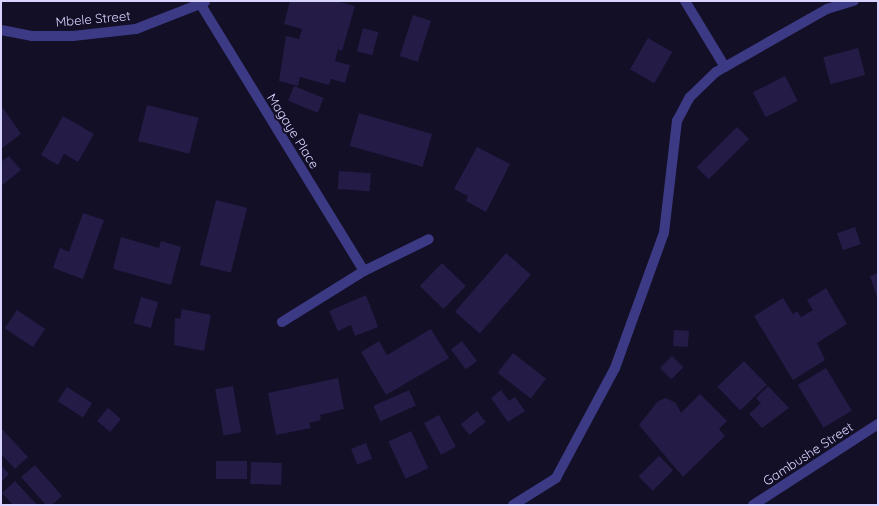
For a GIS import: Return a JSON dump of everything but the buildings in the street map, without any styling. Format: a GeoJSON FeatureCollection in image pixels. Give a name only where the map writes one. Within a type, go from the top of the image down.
{"type":"FeatureCollection","features":[{"type":"Feature","properties":{"kind":"street"},"geometry":{"type":"LineString","coordinates":[[685,1],[725,66]]}},
{"type":"Feature","properties":{"kind":"street"},"geometry":{"type":"LineString","coordinates":[[513,505],[556,478],[615,368],[664,233],[677,121],[690,97],[725,66],[827,10],[854,1]]}},
{"type":"Feature","properties":{"kind":"street","name":"Mbele Street"},"geometry":{"type":"LineString","coordinates":[[1,30],[31,36],[73,36],[136,29],[203,3]]}},
{"type":"Feature","properties":{"kind":"street","name":"Magaye Place"},"geometry":{"type":"LineString","coordinates":[[203,3],[364,271]]}},
{"type":"Feature","properties":{"kind":"street"},"geometry":{"type":"LineString","coordinates":[[282,322],[364,271],[429,239]]}},
{"type":"Feature","properties":{"kind":"street","name":"Gambushe Street"},"geometry":{"type":"LineString","coordinates":[[753,505],[878,424]]}}]}
